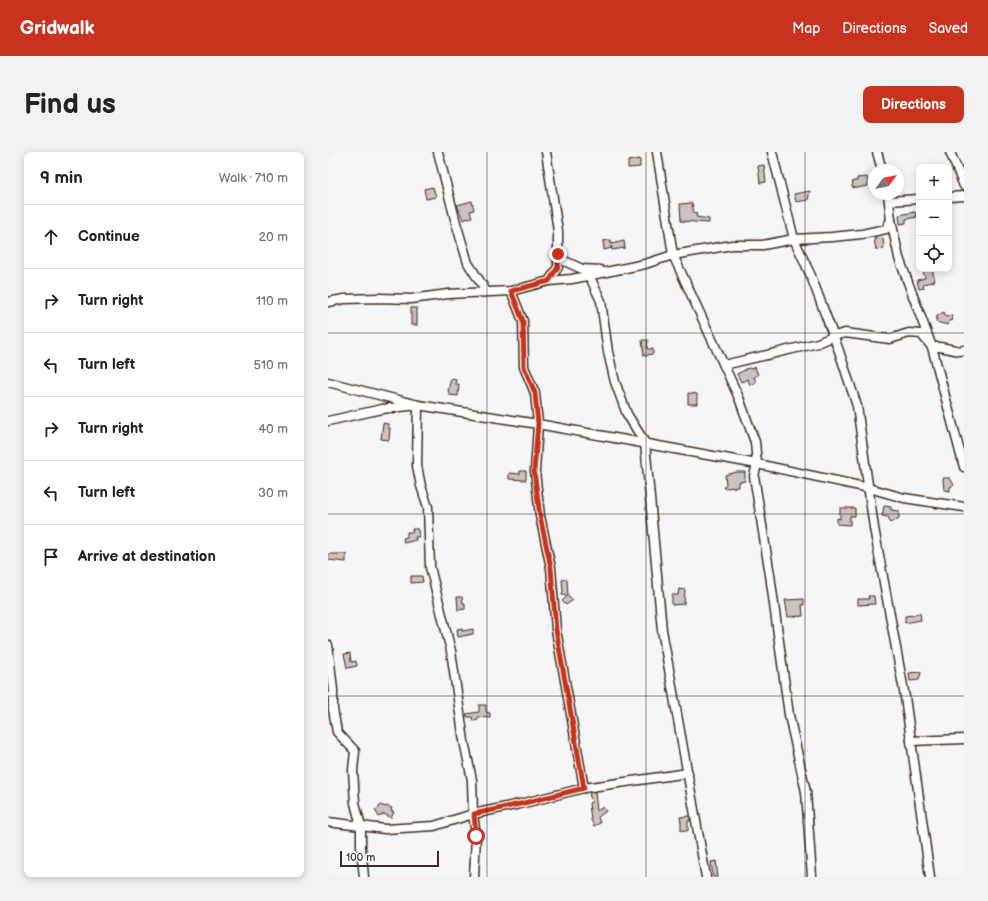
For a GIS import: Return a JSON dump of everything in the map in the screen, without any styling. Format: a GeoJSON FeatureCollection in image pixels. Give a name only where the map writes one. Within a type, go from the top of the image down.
{"type":"FeatureCollection","features":[{"type":"Feature","properties":{"kind":"street"},"geometry":{"type":"LineString","coordinates":[[438,152],[468,263],[486,291]]}},
{"type":"Feature","properties":{"kind":"street"},"geometry":{"type":"LineString","coordinates":[[546,152],[558,231],[558,267],[549,281]]}},
{"type":"Feature","properties":{"kind":"street"},"geometry":{"type":"LineString","coordinates":[[656,152],[673,255],[739,398],[755,442],[757,464],[754,476],[770,575],[789,715],[806,792],[812,877]]}},
{"type":"Feature","properties":{"kind":"street"},"geometry":{"type":"LineString","coordinates":[[772,152],[794,239],[811,276],[834,336],[857,406],[874,528],[905,697],[930,877]]}},
{"type":"Feature","properties":{"kind":"street"},"geometry":{"type":"LineString","coordinates":[[877,152],[880,164]]}},
{"type":"Feature","properties":{"kind":"street"},"geometry":{"type":"LineString","coordinates":[[950,152],[964,186]]}},
{"type":"Feature","properties":{"kind":"street"},"geometry":{"type":"LineString","coordinates":[[952,197],[964,196]]}},
{"type":"Feature","properties":{"kind":"street"},"geometry":{"type":"LineString","coordinates":[[904,198],[916,199]]}},
{"type":"Feature","properties":{"kind":"street"},"geometry":{"type":"LineString","coordinates":[[889,200],[891,220],[899,258],[932,347],[963,464]]}},
{"type":"Feature","properties":{"kind":"street"},"geometry":{"type":"LineString","coordinates":[[328,302],[344,299],[411,299],[448,294],[511,291],[549,281],[645,264],[673,255],[732,245],[763,245],[794,239],[862,234],[886,229],[891,220]]}},
{"type":"Feature","properties":{"kind":"street"},"geometry":{"type":"LineString","coordinates":[[558,258],[582,269],[610,271]]}},
{"type":"Feature","properties":{"kind":"street"},"geometry":{"type":"LineString","coordinates":[[589,275],[601,301],[608,352],[615,382],[627,414],[645,443],[662,630],[706,877]]}},
{"type":"Feature","properties":{"kind":"street"},"geometry":{"type":"LineString","coordinates":[[511,291],[523,321],[524,367],[535,393],[538,424],[534,471],[540,516],[551,568],[556,630],[584,788]]}},
{"type":"Feature","properties":{"kind":"street"},"geometry":{"type":"LineString","coordinates":[[724,366],[818,343],[845,333],[890,339],[909,333],[921,334],[932,347],[960,351],[964,350]]}},
{"type":"Feature","properties":{"kind":"street"},"geometry":{"type":"LineString","coordinates":[[328,382],[418,405],[645,443],[757,464],[869,488],[904,498],[964,507]]}},
{"type":"Feature","properties":{"kind":"street"},"geometry":{"type":"LineString","coordinates":[[328,421],[382,409],[418,405]]}},
{"type":"Feature","properties":{"kind":"street"},"geometry":{"type":"LineString","coordinates":[[418,405],[417,466],[421,486],[428,506],[430,567],[451,651],[464,741],[472,780],[476,836],[474,877]]}},
{"type":"Feature","properties":{"kind":"street"},"geometry":{"type":"LineString","coordinates":[[328,645],[333,690],[333,709],[337,732],[355,751],[353,770],[355,803],[361,826],[361,848],[364,877]]}},
{"type":"Feature","properties":{"kind":"street"},"geometry":{"type":"LineString","coordinates":[[911,741],[964,739]]}},
{"type":"Feature","properties":{"kind":"street"},"geometry":{"type":"LineString","coordinates":[[328,822],[384,828],[434,826],[474,814],[584,788],[688,772]]}},
{"type":"Feature","properties":{"kind":"building"},"geometry":{"type":"Polygon","coordinates":[[[640,159],[640,167],[628,168],[628,161],[640,159]]]}},
{"type":"Feature","properties":{"kind":"building"},"geometry":{"type":"Polygon","coordinates":[[[764,165],[766,182],[760,183],[758,166],[764,165]]]}},
{"type":"Feature","properties":{"kind":"building"},"geometry":{"type":"Polygon","coordinates":[[[867,177],[868,186],[857,188],[852,187],[853,181],[857,181],[857,178],[867,177]]]}},
{"type":"Feature","properties":{"kind":"building"},"geometry":{"type":"Polygon","coordinates":[[[433,187],[436,197],[426,199],[424,189],[433,187]]]}},
{"type":"Feature","properties":{"kind":"building"},"geometry":{"type":"Polygon","coordinates":[[[810,191],[808,200],[796,202],[794,194],[810,191]]]}},
{"type":"Feature","properties":{"kind":"building"},"geometry":{"type":"Polygon","coordinates":[[[472,201],[474,210],[470,211],[472,217],[463,220],[457,205],[472,201]]]}},
{"type":"Feature","properties":{"kind":"building"},"geometry":{"type":"Polygon","coordinates":[[[692,203],[694,213],[697,214],[696,217],[709,219],[709,223],[681,221],[680,204],[692,203]]]}},
{"type":"Feature","properties":{"kind":"building"},"geometry":{"type":"Polygon","coordinates":[[[915,212],[916,217],[906,219],[906,223],[900,224],[899,215],[915,212]]]}},
{"type":"Feature","properties":{"kind":"building"},"geometry":{"type":"Polygon","coordinates":[[[883,238],[884,249],[876,250],[874,239],[883,238]]]}},
{"type":"Feature","properties":{"kind":"building"},"geometry":{"type":"Polygon","coordinates":[[[611,240],[611,244],[624,241],[625,248],[612,250],[612,248],[604,250],[603,241],[611,240]]]}},
{"type":"Feature","properties":{"kind":"building"},"geometry":{"type":"Polygon","coordinates":[[[923,272],[933,272],[935,281],[923,284],[924,288],[919,289],[917,280],[925,278],[923,272]]]}},
{"type":"Feature","properties":{"kind":"building"},"geometry":{"type":"Polygon","coordinates":[[[411,308],[417,308],[417,325],[411,325],[411,308]]]}},
{"type":"Feature","properties":{"kind":"building"},"geometry":{"type":"Polygon","coordinates":[[[944,312],[946,317],[951,315],[953,320],[948,322],[948,325],[936,322],[937,316],[944,312]]]}},
{"type":"Feature","properties":{"kind":"building"},"geometry":{"type":"Polygon","coordinates":[[[642,340],[648,340],[647,349],[653,349],[653,354],[644,356],[642,340]]]}},
{"type":"Feature","properties":{"kind":"building"},"geometry":{"type":"Polygon","coordinates":[[[755,367],[758,375],[754,377],[756,382],[750,385],[748,379],[741,382],[737,374],[745,369],[755,367]]]}},
{"type":"Feature","properties":{"kind":"building"},"geometry":{"type":"Polygon","coordinates":[[[451,378],[456,379],[455,384],[459,384],[458,396],[449,395],[448,391],[451,378]]]}},
{"type":"Feature","properties":{"kind":"building"},"geometry":{"type":"Polygon","coordinates":[[[688,393],[697,394],[697,404],[688,404],[688,393]]]}},
{"type":"Feature","properties":{"kind":"building"},"geometry":{"type":"Polygon","coordinates":[[[383,423],[388,424],[388,428],[390,428],[389,440],[381,439],[383,423]]]}},
{"type":"Feature","properties":{"kind":"building"},"geometry":{"type":"Polygon","coordinates":[[[520,471],[526,471],[526,480],[509,479],[509,473],[520,474],[520,471]]]}},
{"type":"Feature","properties":{"kind":"building"},"geometry":{"type":"Polygon","coordinates":[[[745,472],[745,481],[739,482],[739,487],[723,488],[726,484],[725,475],[745,472]]]}},
{"type":"Feature","properties":{"kind":"building"},"geometry":{"type":"Polygon","coordinates":[[[943,478],[950,478],[954,485],[950,487],[950,491],[944,490],[943,478]]]}},
{"type":"Feature","properties":{"kind":"building"},"geometry":{"type":"Polygon","coordinates":[[[884,506],[891,507],[891,510],[899,511],[899,518],[891,523],[888,517],[882,516],[884,506]]]}},
{"type":"Feature","properties":{"kind":"building"},"geometry":{"type":"Polygon","coordinates":[[[840,508],[855,508],[855,516],[850,516],[850,525],[837,524],[837,518],[840,519],[840,508]]]}},
{"type":"Feature","properties":{"kind":"building"},"geometry":{"type":"Polygon","coordinates":[[[412,529],[418,529],[419,537],[415,537],[416,540],[404,543],[403,538],[407,537],[407,532],[413,532],[412,529]]]}},
{"type":"Feature","properties":{"kind":"building"},"geometry":{"type":"Polygon","coordinates":[[[328,554],[346,554],[346,562],[328,560],[328,554]]]}},
{"type":"Feature","properties":{"kind":"building"},"geometry":{"type":"Polygon","coordinates":[[[411,576],[422,576],[423,582],[411,583],[411,576]]]}},
{"type":"Feature","properties":{"kind":"building"},"geometry":{"type":"Polygon","coordinates":[[[567,579],[568,597],[573,600],[566,605],[562,601],[567,596],[562,595],[562,580],[567,579]]]}},
{"type":"Feature","properties":{"kind":"building"},"geometry":{"type":"Polygon","coordinates":[[[679,589],[685,590],[684,604],[672,605],[672,595],[678,595],[679,589]]]}},
{"type":"Feature","properties":{"kind":"building"},"geometry":{"type":"Polygon","coordinates":[[[868,596],[874,596],[875,604],[858,605],[858,599],[869,599],[868,596]]]}},
{"type":"Feature","properties":{"kind":"building"},"geometry":{"type":"Polygon","coordinates":[[[457,597],[462,597],[463,603],[465,603],[465,609],[458,610],[457,597]]]}},
{"type":"Feature","properties":{"kind":"building"},"geometry":{"type":"Polygon","coordinates":[[[804,599],[804,605],[802,605],[803,616],[788,617],[785,600],[804,599]]]}},
{"type":"Feature","properties":{"kind":"building"},"geometry":{"type":"Polygon","coordinates":[[[920,613],[921,620],[905,623],[905,616],[920,613]]]}},
{"type":"Feature","properties":{"kind":"building"},"geometry":{"type":"Polygon","coordinates":[[[462,628],[462,631],[473,629],[473,634],[458,637],[457,629],[462,628]]]}},
{"type":"Feature","properties":{"kind":"building"},"geometry":{"type":"Polygon","coordinates":[[[350,653],[351,662],[356,661],[357,666],[347,668],[344,654],[350,653]]]}},
{"type":"Feature","properties":{"kind":"building"},"geometry":{"type":"Polygon","coordinates":[[[921,672],[919,680],[910,681],[909,673],[921,672]]]}},
{"type":"Feature","properties":{"kind":"building"},"geometry":{"type":"Polygon","coordinates":[[[479,705],[486,705],[486,712],[490,713],[490,718],[478,717],[478,720],[473,721],[472,717],[467,717],[466,714],[479,712],[479,705]]]}},
{"type":"Feature","properties":{"kind":"building"},"geometry":{"type":"Polygon","coordinates":[[[595,792],[597,811],[603,807],[606,811],[598,817],[600,823],[594,826],[591,820],[589,803],[592,802],[589,794],[595,792]]]}},
{"type":"Feature","properties":{"kind":"building"},"geometry":{"type":"Polygon","coordinates":[[[380,805],[392,808],[391,811],[394,812],[391,818],[384,814],[379,817],[375,810],[379,808],[380,805]]]}},
{"type":"Feature","properties":{"kind":"building"},"geometry":{"type":"Polygon","coordinates":[[[690,816],[690,821],[688,821],[688,831],[681,830],[680,817],[690,816]]]}},
{"type":"Feature","properties":{"kind":"building"},"geometry":{"type":"Polygon","coordinates":[[[716,861],[718,877],[713,877],[711,862],[716,861]]]}},
{"type":"Feature","properties":{"kind":"route"},"geometry":{"type":"LineString","coordinates":[[476,836],[474,814],[584,788],[556,630],[551,568],[540,516],[534,471],[538,424],[535,393],[524,367],[523,321],[511,291],[549,281],[558,267],[558,254]]}}]}
